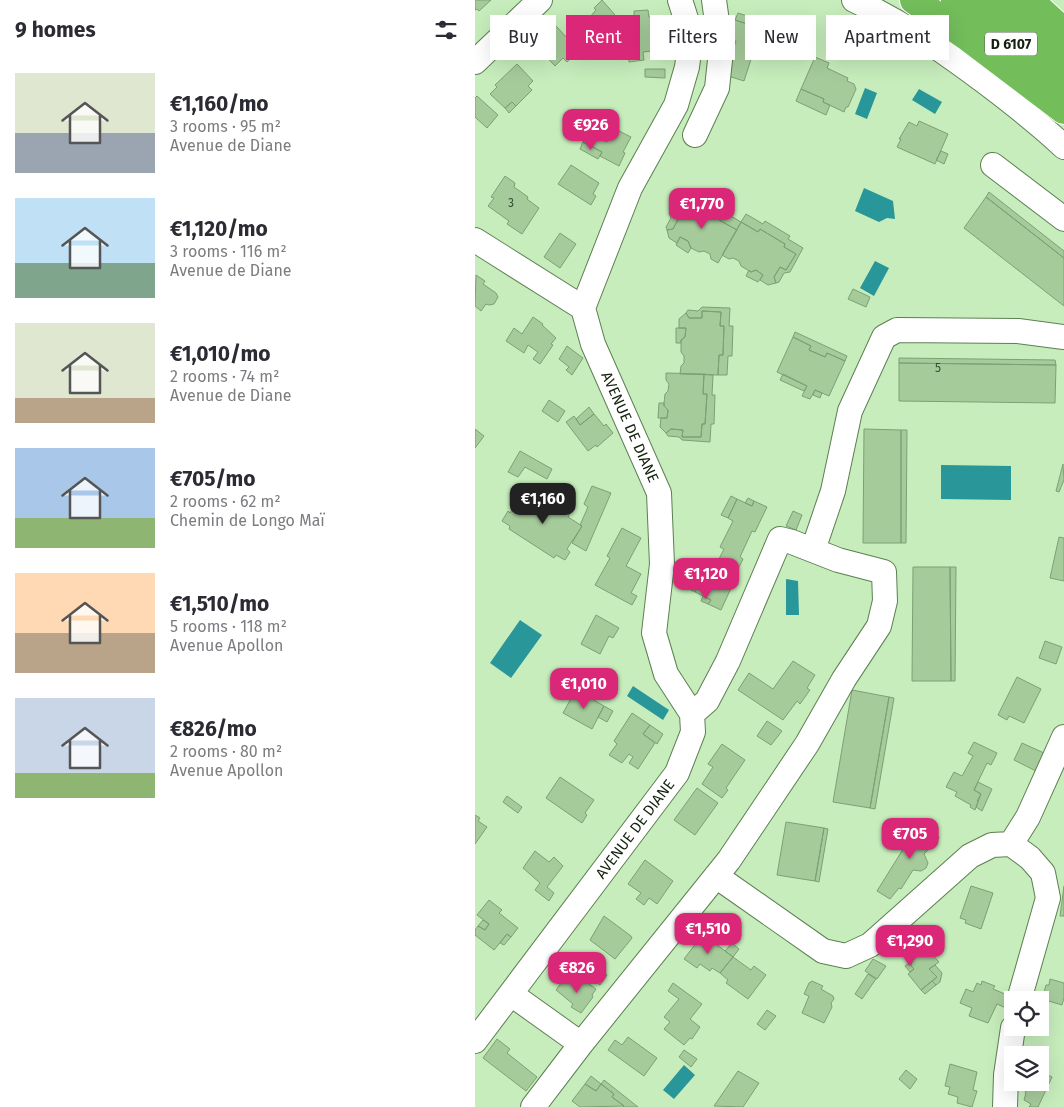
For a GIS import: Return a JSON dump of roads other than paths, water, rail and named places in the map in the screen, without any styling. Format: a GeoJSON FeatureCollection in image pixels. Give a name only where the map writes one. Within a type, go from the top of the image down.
{"type":"FeatureCollection","features":[{"type":"Feature","properties":{"kind":"highway"},"geometry":{"type":"LineString","coordinates":[[914,0],[1064,110]]}},
{"type":"Feature","properties":{"kind":"highway","name":"D 6107"},"geometry":{"type":"LineString","coordinates":[[955,0],[1039,67],[1064,90]]}},
{"type":"Feature","properties":{"kind":"highway","name":"D 6107"},"geometry":{"type":"LineString","coordinates":[[993,0],[1064,57]]}},
{"type":"Feature","properties":{"kind":"highway"},"geometry":{"type":"LineString","coordinates":[[1029,0],[1064,32]]}},
{"type":"Feature","properties":{"kind":"street"},"geometry":{"type":"LineString","coordinates":[[475,62],[540,0]]}},
{"type":"Feature","properties":{"kind":"street"},"geometry":{"type":"LineString","coordinates":[[475,240],[583,308],[630,188],[676,105],[687,67],[690,44],[688,25],[680,0]]}},
{"type":"Feature","properties":{"kind":"street"},"geometry":{"type":"LineString","coordinates":[[695,134],[717,88],[721,52],[714,0]]}},
{"type":"Feature","properties":{"kind":"street"},"geometry":{"type":"LineString","coordinates":[[854,0],[881,12],[930,41],[1037,122],[1064,147]]}},
{"type":"Feature","properties":{"kind":"street"},"geometry":{"type":"LineString","coordinates":[[993,165],[1064,219]]}},
{"type":"Feature","properties":{"kind":"street","name":"AVENUE DE DIANE"},"geometry":{"type":"LineString","coordinates":[[475,1041],[677,773],[693,732],[692,714],[666,674],[654,633],[662,564],[659,493],[593,344],[583,308]]}},
{"type":"Feature","properties":{"kind":"street"},"geometry":{"type":"LineString","coordinates":[[813,550],[833,491],[850,411],[884,337],[897,330],[1018,330],[1064,337]]}},
{"type":"Feature","properties":{"kind":"street"},"geometry":{"type":"LineString","coordinates":[[533,1107],[581,1044],[729,860],[807,744],[844,679],[879,626],[885,601],[884,572],[838,560],[779,539],[728,662],[707,701],[692,714]]}},
{"type":"Feature","properties":{"kind":"street"},"geometry":{"type":"LineString","coordinates":[[1011,844],[1028,816],[1064,737]]}},
{"type":"Feature","properties":{"kind":"street"},"geometry":{"type":"LineString","coordinates":[[716,876],[823,951],[846,956],[870,945],[970,856],[991,845],[1011,844],[1030,858],[1043,873],[1048,898],[1022,991]]}},
{"type":"Feature","properties":{"kind":"street"},"geometry":{"type":"LineString","coordinates":[[511,994],[581,1044]]}},
{"type":"Feature","properties":{"kind":"street"},"geometry":{"type":"LineString","coordinates":[[1005,1107],[1006,1075],[1012,1036]]}},
{"type":"Feature","properties":{"kind":"water"},"geometry":{"type":"Polygon","coordinates":[[[865,88],[877,93],[867,119],[855,114],[865,88]]]}},
{"type":"Feature","properties":{"kind":"water"},"geometry":{"type":"Polygon","coordinates":[[[919,89],[942,102],[935,114],[912,100],[919,89]]]}},
{"type":"Feature","properties":{"kind":"water"},"geometry":{"type":"Polygon","coordinates":[[[864,188],[893,201],[895,219],[887,218],[879,222],[855,211],[864,188]]]}},
{"type":"Feature","properties":{"kind":"water"},"geometry":{"type":"Polygon","coordinates":[[[875,261],[889,268],[874,296],[860,288],[875,261]]]}},
{"type":"Feature","properties":{"kind":"water"},"geometry":{"type":"Polygon","coordinates":[[[941,465],[1011,466],[1011,500],[941,499],[941,465]]]}},
{"type":"Feature","properties":{"kind":"water"},"geometry":{"type":"Polygon","coordinates":[[[786,579],[798,581],[799,615],[786,615],[786,579]]]}},
{"type":"Feature","properties":{"kind":"water"},"geometry":{"type":"Polygon","coordinates":[[[520,620],[542,635],[511,678],[490,663],[520,620]]]}},
{"type":"Feature","properties":{"kind":"water"},"geometry":{"type":"Polygon","coordinates":[[[633,686],[669,710],[663,720],[627,696],[633,686]]]}},
{"type":"Feature","properties":{"kind":"water"},"geometry":{"type":"Polygon","coordinates":[[[684,1065],[695,1075],[674,1099],[663,1090],[684,1065]]]}}]}
